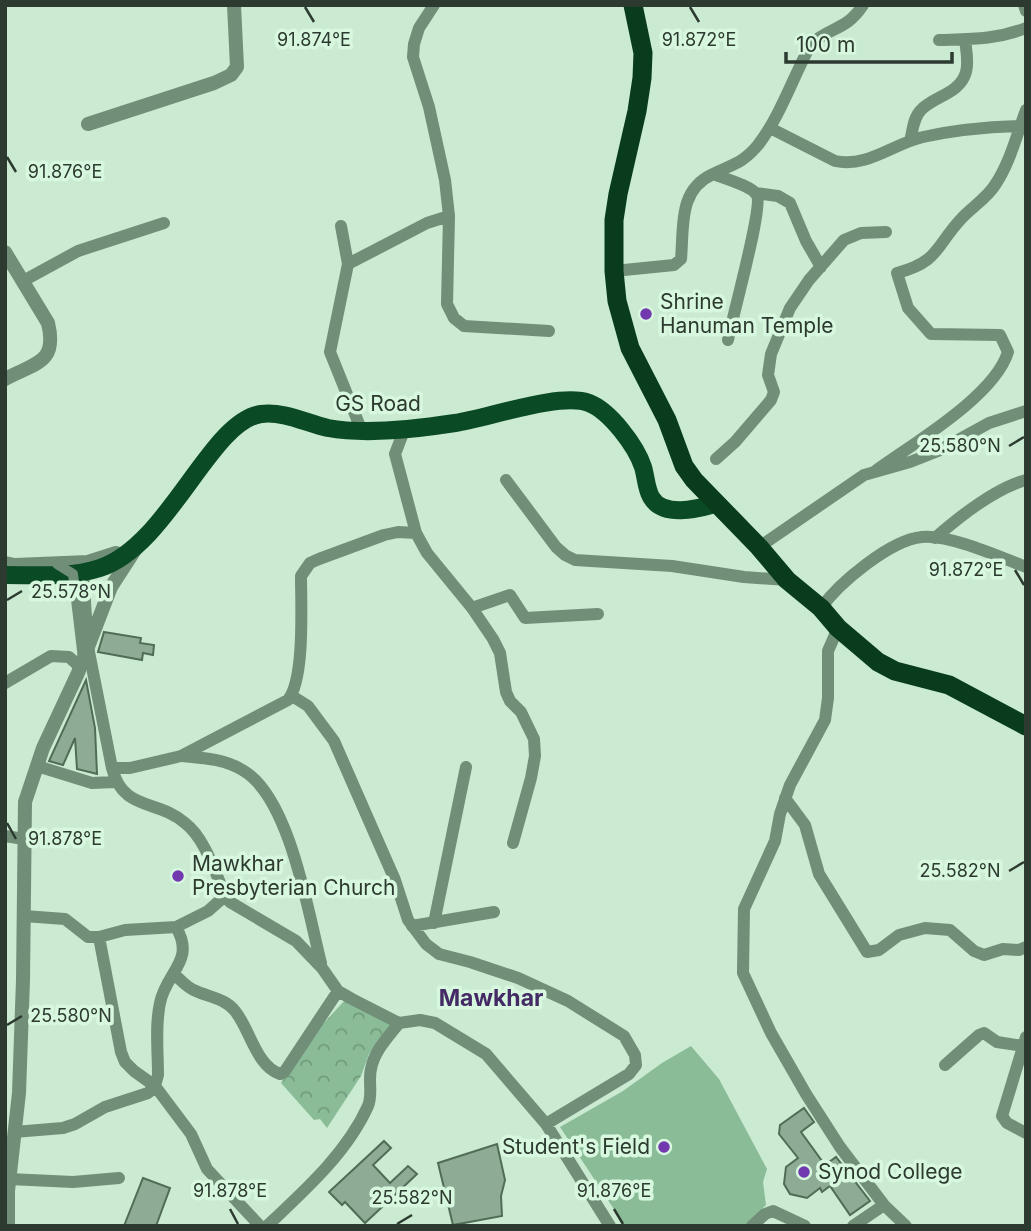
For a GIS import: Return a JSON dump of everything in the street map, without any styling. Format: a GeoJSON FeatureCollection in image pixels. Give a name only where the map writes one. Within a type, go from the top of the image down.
{"type":"FeatureCollection","features":[{"type":"Feature","properties":{"kind":"highway"},"geometry":{"type":"LineString","coordinates":[[633,5],[643,53],[642,78],[635,124],[618,194],[612,244],[614,271],[622,326],[630,348],[667,420],[684,466],[715,504],[759,547],[787,580],[821,608],[838,628],[886,666],[895,671],[949,685],[1026,726]]}},
{"type":"Feature","properties":{"kind":"main road","name":"GS Road"},"geometry":{"type":"LineString","coordinates":[[5,575],[78,573],[101,567],[137,546],[161,521],[229,432],[248,417],[270,413],[329,428],[377,431],[456,423],[567,399],[589,403],[603,411],[634,449],[641,463],[650,496],[656,503],[675,509],[693,510],[715,504]]}},
{"type":"Feature","properties":{"kind":"street"},"geometry":{"type":"LineString","coordinates":[[88,124],[231,75],[237,67],[234,5]]}},
{"type":"Feature","properties":{"kind":"street"},"geometry":{"type":"LineString","coordinates":[[435,5],[419,28],[413,57],[440,152],[449,216],[447,304],[454,318],[464,326],[549,331]]}},
{"type":"Feature","properties":{"kind":"street"},"geometry":{"type":"LineString","coordinates":[[614,271],[674,265],[681,259],[683,215],[687,198],[700,182],[745,159],[770,128],[811,44],[821,35],[851,22],[863,5]]}},
{"type":"Feature","properties":{"kind":"street"},"geometry":{"type":"LineString","coordinates":[[1024,5],[1026,11]]}},
{"type":"Feature","properties":{"kind":"street"},"geometry":{"type":"LineString","coordinates":[[939,40],[1004,37],[1026,28]]}},
{"type":"Feature","properties":{"kind":"street"},"geometry":{"type":"LineString","coordinates":[[910,141],[915,120],[922,109],[957,87],[966,74],[965,39]]}},
{"type":"Feature","properties":{"kind":"street"},"geometry":{"type":"LineString","coordinates":[[874,471],[982,392],[1005,362],[1007,352],[1000,335],[931,334],[908,308],[897,274],[912,270],[931,259],[960,220],[995,187],[1026,110]]}},
{"type":"Feature","properties":{"kind":"street"},"geometry":{"type":"LineString","coordinates":[[770,128],[835,161],[846,163],[870,159],[910,141],[978,128],[1020,126]]}},
{"type":"Feature","properties":{"kind":"street"},"geometry":{"type":"LineString","coordinates":[[713,174],[755,193],[778,196],[790,203],[806,241],[821,267]]}},
{"type":"Feature","properties":{"kind":"street"},"geometry":{"type":"LineString","coordinates":[[728,340],[753,238],[758,203],[755,193]]}},
{"type":"Feature","properties":{"kind":"street"},"geometry":{"type":"LineString","coordinates":[[348,264],[427,223],[449,216]]}},
{"type":"Feature","properties":{"kind":"street"},"geometry":{"type":"LineString","coordinates":[[23,281],[78,251],[164,223]]}},
{"type":"Feature","properties":{"kind":"street"},"geometry":{"type":"LineString","coordinates":[[341,226],[348,264],[330,352],[361,429]]}},
{"type":"Feature","properties":{"kind":"street"},"geometry":{"type":"LineString","coordinates":[[716,459],[735,442],[771,400],[774,389],[768,368],[778,334],[790,308],[838,245],[861,233],[887,232]]}},
{"type":"Feature","properties":{"kind":"street"},"geometry":{"type":"LineString","coordinates":[[5,252],[48,323],[51,346],[41,363],[5,379]]}},
{"type":"Feature","properties":{"kind":"street"},"geometry":{"type":"LineString","coordinates":[[759,547],[864,475],[938,451],[989,423],[1026,411]]}},
{"type":"Feature","properties":{"kind":"street"},"geometry":{"type":"LineString","coordinates":[[405,428],[396,454],[416,533],[427,553],[494,639],[500,653],[506,692],[525,719],[534,739],[535,756],[531,778],[513,843]]}},
{"type":"Feature","properties":{"kind":"street"},"geometry":{"type":"LineString","coordinates":[[506,480],[556,547],[575,560],[672,566],[744,577],[787,580]]}},
{"type":"Feature","properties":{"kind":"street"},"geometry":{"type":"LineString","coordinates":[[935,538],[998,491],[1026,480]]}},
{"type":"Feature","properties":{"kind":"street"},"geometry":{"type":"LineString","coordinates":[[111,768],[130,768],[181,756],[280,705],[292,696],[296,686],[301,633],[301,576],[304,569],[319,559],[384,535],[398,531],[416,533]]}},
{"type":"Feature","properties":{"kind":"street"},"geometry":{"type":"LineString","coordinates":[[821,608],[832,593],[868,563],[896,546],[921,537],[935,538],[983,551],[1026,568]]}},
{"type":"Feature","properties":{"kind":"street"},"geometry":{"type":"LineString","coordinates":[[5,563],[57,565],[88,562],[137,546]]}},
{"type":"Feature","properties":{"kind":"street"},"geometry":{"type":"LineString","coordinates":[[8,1226],[8,1187],[19,1093],[25,802],[37,766],[84,658],[111,587],[137,546]]}},
{"type":"Feature","properties":{"kind":"street"},"geometry":{"type":"LineString","coordinates":[[57,565],[78,573],[84,658],[115,782],[123,793],[135,801],[178,817],[194,831],[230,902],[296,942],[322,968],[338,991],[399,1023],[420,1020],[435,1023],[486,1054],[545,1124],[610,1226]]}},
{"type":"Feature","properties":{"kind":"street"},"geometry":{"type":"LineString","coordinates":[[472,608],[510,595],[525,618],[598,614]]}},
{"type":"Feature","properties":{"kind":"street"},"geometry":{"type":"LineString","coordinates":[[838,628],[828,651],[825,720],[798,767],[785,798],[775,841],[744,909],[743,973],[771,1033],[840,1147],[884,1205],[906,1226]]}},
{"type":"Feature","properties":{"kind":"street"},"geometry":{"type":"LineString","coordinates":[[5,683],[51,656],[84,658]]}},
{"type":"Feature","properties":{"kind":"street"},"geometry":{"type":"LineString","coordinates":[[292,696],[308,706],[334,741],[395,880],[400,900],[412,926],[439,954],[518,978],[568,1001],[624,1036],[630,1045],[636,1065],[629,1074],[545,1124]]}},
{"type":"Feature","properties":{"kind":"street"},"geometry":{"type":"LineString","coordinates":[[181,756],[219,760],[234,766],[246,772],[270,798],[287,831],[322,968]]}},
{"type":"Feature","properties":{"kind":"street"},"geometry":{"type":"LineString","coordinates":[[37,766],[92,783],[115,782]]}},
{"type":"Feature","properties":{"kind":"street"},"geometry":{"type":"LineString","coordinates":[[434,923],[466,767]]}},
{"type":"Feature","properties":{"kind":"street"},"geometry":{"type":"LineString","coordinates":[[785,798],[805,825],[819,874],[867,952],[879,950],[898,935],[925,928],[950,930],[974,951],[984,955],[1003,949],[1026,948]]}},
{"type":"Feature","properties":{"kind":"street"},"geometry":{"type":"LineString","coordinates":[[5,836],[24,839]]}},
{"type":"Feature","properties":{"kind":"street"},"geometry":{"type":"LineString","coordinates":[[24,916],[65,919],[88,937],[99,937],[125,930],[176,927],[208,911],[225,896]]}},
{"type":"Feature","properties":{"kind":"street"},"geometry":{"type":"LineString","coordinates":[[412,926],[494,912]]}},
{"type":"Feature","properties":{"kind":"street"},"geometry":{"type":"LineString","coordinates":[[14,1132],[63,1128],[105,1107],[148,1093],[155,1086],[158,1075],[160,1001],[184,952],[176,927]]}},
{"type":"Feature","properties":{"kind":"street"},"geometry":{"type":"LineString","coordinates":[[99,937],[125,1062],[155,1086],[191,1134],[207,1168],[260,1226]]}},
{"type":"Feature","properties":{"kind":"street"},"geometry":{"type":"LineString","coordinates":[[174,974],[197,992],[212,996],[233,1008],[262,1059],[276,1073],[285,1071],[338,991]]}},
{"type":"Feature","properties":{"kind":"street"},"geometry":{"type":"LineString","coordinates":[[267,1226],[313,1181],[360,1123],[370,1098],[371,1066],[376,1053],[399,1023]]}},
{"type":"Feature","properties":{"kind":"street"},"geometry":{"type":"LineString","coordinates":[[945,1065],[984,1033],[997,1042],[1024,1041],[1002,1116],[1007,1123],[1026,1133]]}},
{"type":"Feature","properties":{"kind":"street"},"geometry":{"type":"LineString","coordinates":[[8,1187],[118,1178]]}},
{"type":"Feature","properties":{"kind":"street"},"geometry":{"type":"LineString","coordinates":[[853,1226],[884,1205]]}},
{"type":"Feature","properties":{"kind":"street"},"geometry":{"type":"LineString","coordinates":[[752,1226],[765,1214],[773,1211],[805,1226]]}},
{"type":"Feature","properties":{"kind":"green space"},"geometry":{"type":"Polygon","coordinates":[[[346,999],[394,1025],[369,1054],[361,1076],[327,1128],[320,1119],[314,1120],[281,1083],[310,1038],[346,999]]]}},
{"type":"Feature","properties":{"kind":"green space","name":"Student's Field"},"geometry":{"type":"Polygon","coordinates":[[[691,1046],[719,1079],[767,1169],[763,1182],[766,1205],[745,1226],[625,1226],[560,1127],[623,1091],[691,1046]]]}},
{"type":"Feature","properties":{"kind":"building"},"geometry":{"type":"Polygon","coordinates":[[[104,632],[141,638],[140,643],[154,645],[153,655],[143,653],[142,660],[98,652],[104,632]]]}},
{"type":"Feature","properties":{"kind":"building"},"geometry":{"type":"Polygon","coordinates":[[[86,680],[95,728],[97,774],[77,769],[75,738],[63,765],[49,761],[86,680]]]}},
{"type":"Feature","properties":{"kind":"building"},"geometry":{"type":"Polygon","coordinates":[[[804,1108],[814,1122],[801,1132],[825,1165],[836,1157],[870,1201],[850,1215],[830,1186],[822,1192],[820,1188],[807,1198],[790,1194],[784,1184],[786,1167],[798,1158],[779,1134],[780,1125],[804,1108]]]}},
{"type":"Feature","properties":{"kind":"building"},"geometry":{"type":"Polygon","coordinates":[[[384,1141],[391,1148],[373,1165],[390,1183],[408,1166],[417,1174],[365,1223],[345,1202],[342,1205],[329,1192],[384,1141]]]}},
{"type":"Feature","properties":{"kind":"building"},"geometry":{"type":"Polygon","coordinates":[[[497,1144],[505,1180],[501,1196],[502,1216],[453,1225],[438,1163],[497,1144]]]}},
{"type":"Feature","properties":{"kind":"building"},"geometry":{"type":"Polygon","coordinates":[[[143,1178],[170,1188],[156,1226],[124,1226],[143,1178]]]}},
{"type":"Feature","properties":{"kind":"place","name":"Shrine Hanuman Temple"},"geometry":{"type":"Point","coordinates":[646,314]}},
{"type":"Feature","properties":{"kind":"place","name":"Mawkhar Presbyterian Church"},"geometry":{"type":"Point","coordinates":[178,876]}},
{"type":"Feature","properties":{"kind":"place","name":"Student's Field"},"geometry":{"type":"Point","coordinates":[664,1147]}},
{"type":"Feature","properties":{"kind":"place","name":"Synod College"},"geometry":{"type":"Point","coordinates":[804,1172]}},
{"type":"Feature","properties":{"kind":"district","name":"Mawkhar"},"geometry":{"type":"Point","coordinates":[491,998]}}]}
